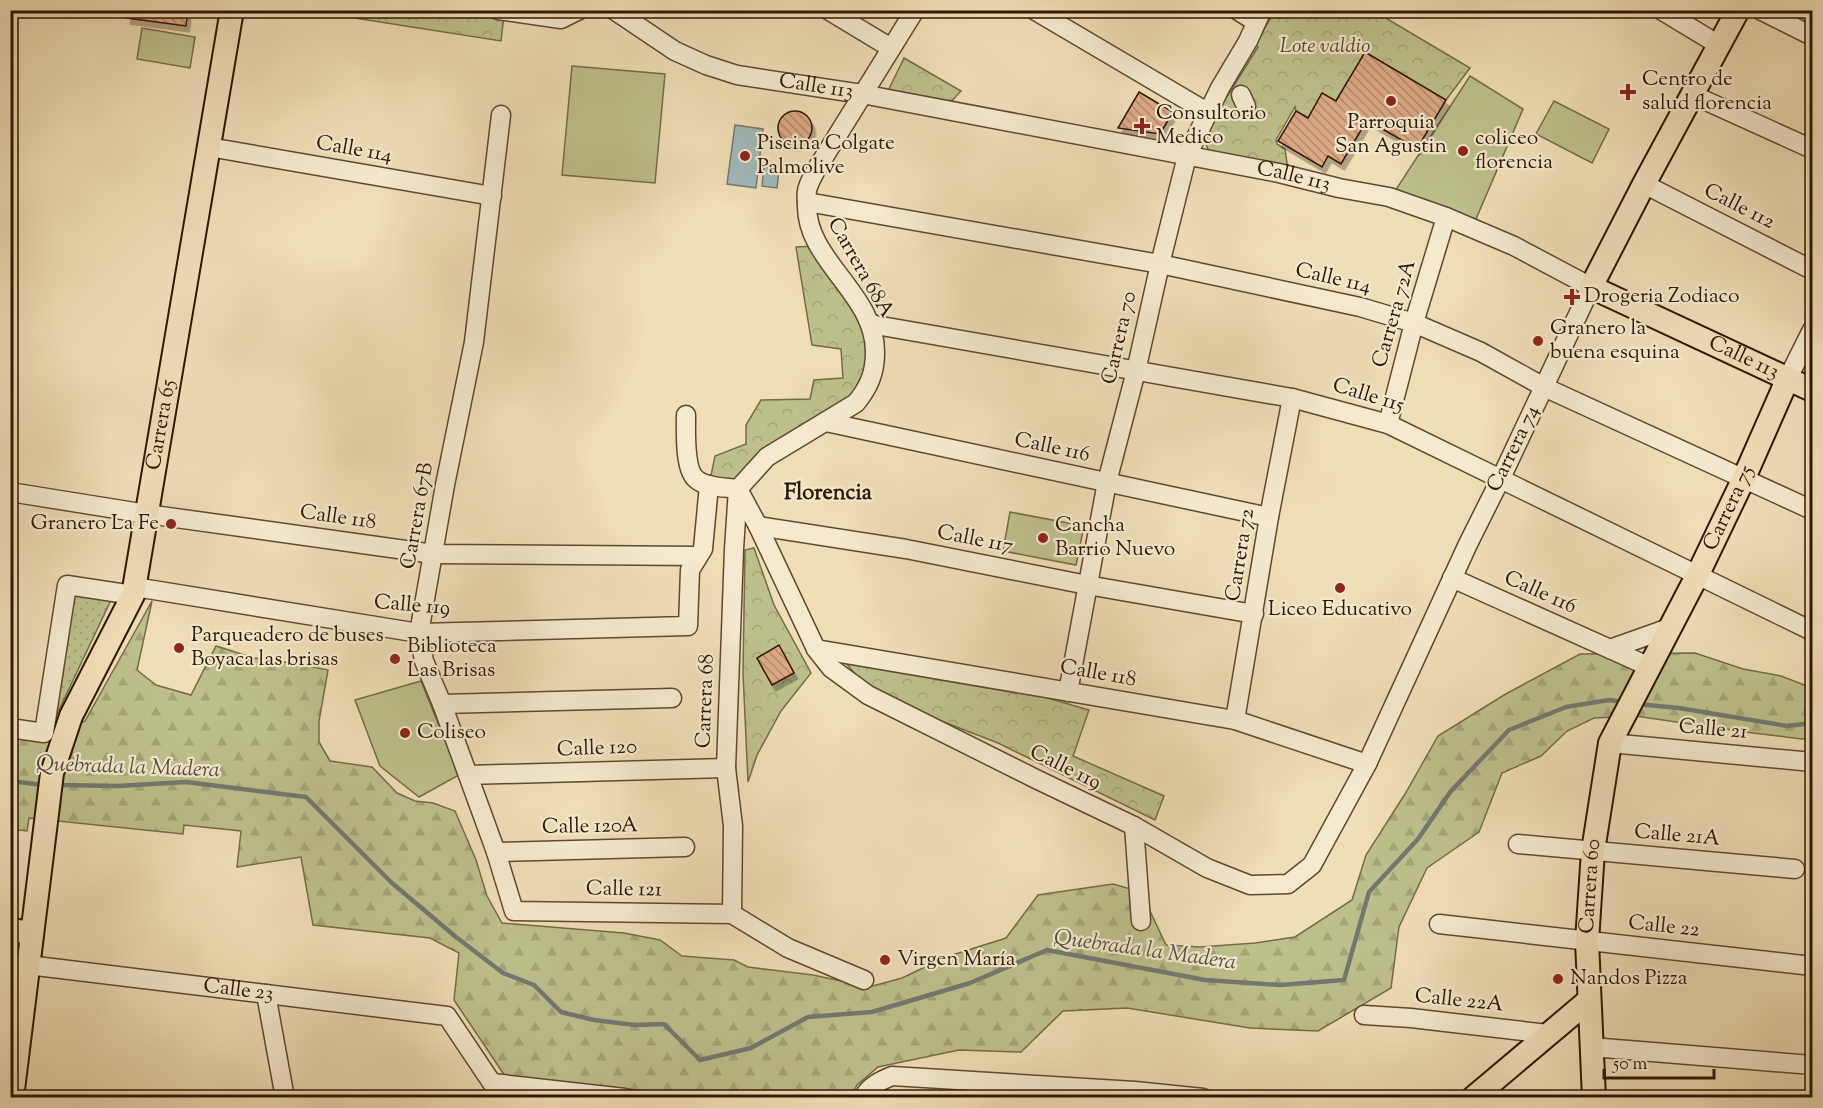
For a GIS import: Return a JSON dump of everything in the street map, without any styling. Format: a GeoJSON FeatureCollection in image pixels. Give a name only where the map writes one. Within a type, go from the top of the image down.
{"type":"FeatureCollection","features":[{"type":"Feature","properties":{"kind":"main road","name":"Carrera 65"},"geometry":{"type":"LineString","coordinates":[[12,1098],[28,965],[21,931],[45,825],[52,773],[71,716],[134,591],[232,10]]}},
{"type":"Feature","properties":{"kind":"main road","name":"Carrera 74"},"geometry":{"type":"LineString","coordinates":[[1591,287],[1738,10]]}},
{"type":"Feature","properties":{"kind":"main road","name":"Calle 113"},"geometry":{"type":"LineString","coordinates":[[1591,287],[1812,390]]}},
{"type":"Feature","properties":{"kind":"main road","name":"Carrera 75"},"geometry":{"type":"LineString","coordinates":[[1645,676],[1698,574],[1788,378]]}},
{"type":"Feature","properties":{"kind":"main road","name":"Carrera 60"},"geometry":{"type":"LineString","coordinates":[[1594,1098],[1587,941],[1593,851],[1610,743],[1645,676]]}},
{"type":"Feature","properties":{"kind":"main road"},"geometry":{"type":"LineString","coordinates":[[1473,1098],[1588,1001]]}},
{"type":"Feature","properties":{"kind":"street"},"geometry":{"type":"LineString","coordinates":[[498,10],[561,19],[579,10]]}},
{"type":"Feature","properties":{"kind":"street","name":"Calle 113"},"geometry":{"type":"LineString","coordinates":[[614,10],[675,51],[706,65],[737,75],[862,94],[1279,173],[1339,188],[1389,197],[1446,217],[1514,246],[1591,287]]}},
{"type":"Feature","properties":{"kind":"street"},"geometry":{"type":"LineString","coordinates":[[828,10],[891,48]]}},
{"type":"Feature","properties":{"kind":"street","name":"Carrera 68A"},"geometry":{"type":"LineString","coordinates":[[738,489],[767,458],[856,403],[867,390],[875,369],[875,347],[870,324],[852,291],[818,246],[810,230],[806,216],[806,191],[816,170],[915,10]]}},
{"type":"Feature","properties":{"kind":"street"},"geometry":{"type":"LineString","coordinates":[[1034,10],[1207,112]]}},
{"type":"Feature","properties":{"kind":"street"},"geometry":{"type":"LineString","coordinates":[[1237,10],[1259,16]]}},
{"type":"Feature","properties":{"kind":"street"},"geometry":{"type":"LineString","coordinates":[[1661,10],[1719,45]]}},
{"type":"Feature","properties":{"kind":"street"},"geometry":{"type":"LineString","coordinates":[[1760,10],[1812,36]]}},
{"type":"Feature","properties":{"kind":"street","name":"Carrera 70"},"geometry":{"type":"LineString","coordinates":[[1068,692],[1107,482],[1187,156],[1207,112],[1248,41],[1259,16]]}},
{"type":"Feature","properties":{"kind":"street"},"geometry":{"type":"LineString","coordinates":[[1693,95],[1812,149]]}},
{"type":"Feature","properties":{"kind":"street","name":"Carrera 67B"},"geometry":{"type":"LineString","coordinates":[[501,115],[474,342],[419,633],[424,661],[496,852],[514,911]]}},
{"type":"Feature","properties":{"kind":"street","name":"Calle 114"},"geometry":{"type":"LineString","coordinates":[[209,147],[492,196]]}},
{"type":"Feature","properties":{"kind":"street","name":"Calle 112"},"geometry":{"type":"LineString","coordinates":[[1644,184],[1812,270]]}},
{"type":"Feature","properties":{"kind":"street","name":"Calle 114"},"geometry":{"type":"LineString","coordinates":[[807,202],[1160,264],[1360,307],[1414,323],[1481,352],[1544,387],[1812,510]]}},
{"type":"Feature","properties":{"kind":"street","name":"Carrera 72A"},"geometry":{"type":"LineString","coordinates":[[1388,424],[1414,323],[1446,217]]}},
{"type":"Feature","properties":{"kind":"street","name":"Carrera 74"},"geometry":{"type":"LineString","coordinates":[[1288,884],[1312,865],[1367,764],[1452,578],[1591,287]]}},
{"type":"Feature","properties":{"kind":"street","name":"Calle 115"},"geometry":{"type":"LineString","coordinates":[[870,324],[1292,398],[1388,424],[1501,477],[1812,631]]}},
{"type":"Feature","properties":{"kind":"street","name":"Carrera 75"},"geometry":{"type":"LineString","coordinates":[[1788,378],[1812,330]]}},
{"type":"Feature","properties":{"kind":"street","name":"Carrera 72"},"geometry":{"type":"LineString","coordinates":[[1235,720],[1269,517],[1292,398]]}},
{"type":"Feature","properties":{"kind":"street"},"geometry":{"type":"LineString","coordinates":[[686,415],[688,466],[702,482],[738,489],[816,649]]}},
{"type":"Feature","properties":{"kind":"street","name":"Calle 116"},"geometry":{"type":"LineString","coordinates":[[826,422],[1269,517]]}},
{"type":"Feature","properties":{"kind":"street"},"geometry":{"type":"LineString","coordinates":[[698,556],[703,549],[702,482]]}},
{"type":"Feature","properties":{"kind":"street","name":"Carrera 68"},"geometry":{"type":"LineString","coordinates":[[732,914],[733,826],[726,768],[738,489]]}},
{"type":"Feature","properties":{"kind":"street","name":"Calle 118"},"geometry":{"type":"LineString","coordinates":[[10,492],[147,514],[434,554],[698,556]]}},
{"type":"Feature","properties":{"kind":"street","name":"Calle 117"},"geometry":{"type":"LineString","coordinates":[[758,526],[906,549],[1087,585],[1254,614]]}},
{"type":"Feature","properties":{"kind":"street","name":"Calle 119"},"geometry":{"type":"LineString","coordinates":[[10,728],[44,733],[67,585],[134,591],[419,633],[688,626],[690,570],[698,556]]}},
{"type":"Feature","properties":{"kind":"street","name":"Calle 116"},"geometry":{"type":"LineString","coordinates":[[1452,578],[1610,649],[1645,676]]}},
{"type":"Feature","properties":{"kind":"street"},"geometry":{"type":"LineString","coordinates":[[1610,649],[1669,628]]}},
{"type":"Feature","properties":{"kind":"street","name":"Calle 118"},"geometry":{"type":"LineString","coordinates":[[816,649],[1235,720],[1367,764]]}},
{"type":"Feature","properties":{"kind":"street","name":"Calle 119"},"geometry":{"type":"LineString","coordinates":[[816,649],[831,668],[868,695],[1134,826],[1207,868],[1250,885],[1288,884]]}},
{"type":"Feature","properties":{"kind":"street"},"geometry":{"type":"LineString","coordinates":[[442,704],[672,698]]}},
{"type":"Feature","properties":{"kind":"street","name":"Calle 21"},"geometry":{"type":"LineString","coordinates":[[1610,743],[1812,762]]}},
{"type":"Feature","properties":{"kind":"street","name":"Calle 120"},"geometry":{"type":"LineString","coordinates":[[468,775],[726,768]]}},
{"type":"Feature","properties":{"kind":"street"},"geometry":{"type":"LineString","coordinates":[[1134,826],[1141,921]]}},
{"type":"Feature","properties":{"kind":"street","name":"Calle 21A"},"geometry":{"type":"LineString","coordinates":[[1518,844],[1795,869]]}},
{"type":"Feature","properties":{"kind":"street","name":"Calle 120A"},"geometry":{"type":"LineString","coordinates":[[496,852],[685,847]]}},
{"type":"Feature","properties":{"kind":"street","name":"Calle 121"},"geometry":{"type":"LineString","coordinates":[[514,911],[732,914]]}},
{"type":"Feature","properties":{"kind":"street"},"geometry":{"type":"LineString","coordinates":[[732,914],[788,948],[864,980]]}},
{"type":"Feature","properties":{"kind":"street","name":"Calle 22"},"geometry":{"type":"LineString","coordinates":[[1439,924],[1812,966]]}},
{"type":"Feature","properties":{"kind":"street","name":"Calle 23"},"geometry":{"type":"LineString","coordinates":[[28,965],[447,1016],[497,1090]]}},
{"type":"Feature","properties":{"kind":"street"},"geometry":{"type":"LineString","coordinates":[[266,994],[285,1098]]}},
{"type":"Feature","properties":{"kind":"street","name":"Calle 22A"},"geometry":{"type":"LineString","coordinates":[[1364,1015],[1411,1018],[1548,1034]]}},
{"type":"Feature","properties":{"kind":"street"},"geometry":{"type":"LineString","coordinates":[[1591,1047],[1812,1065]]}},
{"type":"Feature","properties":{"kind":"street"},"geometry":{"type":"LineString","coordinates":[[863,1098],[866,1092],[879,1081],[892,1076],[1203,1098]]}},
{"type":"Feature","properties":{"kind":"street"},"geometry":{"type":"LineString","coordinates":[[497,1090],[625,1098]]}},
{"type":"Feature","properties":{"kind":"green space"},"geometry":{"type":"Polygon","coordinates":[[[485,10],[504,15],[501,41],[310,11],[485,10]]]}},
{"type":"Feature","properties":{"kind":"green space","name":"Lote valdio"},"geometry":{"type":"Polygon","coordinates":[[[1275,11],[1374,11],[1470,68],[1446,100],[1365,53],[1336,101],[1320,97],[1308,118],[1296,111],[1295,107],[1276,140],[1277,144],[1285,149],[1288,170],[1209,152],[1204,138],[1216,114],[1258,47],[1255,44],[1275,11]]]}},
{"type":"Feature","properties":{"kind":"green space"},"geometry":{"type":"Polygon","coordinates":[[[1774,11],[1812,11],[1812,28],[1774,11]]]}},
{"type":"Feature","properties":{"kind":"green space"},"geometry":{"type":"Polygon","coordinates":[[[142,28],[195,37],[190,68],[137,59],[142,28]]]}},
{"type":"Feature","properties":{"kind":"green space"},"geometry":{"type":"Polygon","coordinates":[[[904,58],[961,91],[946,107],[887,93],[904,58]]]}},
{"type":"Feature","properties":{"kind":"green space"},"geometry":{"type":"Polygon","coordinates":[[[572,66],[665,74],[655,183],[562,175],[572,66]]]}},
{"type":"Feature","properties":{"kind":"green space","name":"coliceo florencia"},"geometry":{"type":"Polygon","coordinates":[[[1470,76],[1523,109],[1476,219],[1393,194],[1470,76]]]}},
{"type":"Feature","properties":{"kind":"green space"},"geometry":{"type":"Polygon","coordinates":[[[1554,101],[1609,129],[1592,163],[1536,134],[1554,101]]]}},
{"type":"Feature","properties":{"kind":"green space"},"geometry":{"type":"Polygon","coordinates":[[[818,246],[866,329],[870,360],[860,389],[738,489],[709,485],[715,456],[746,444],[746,425],[761,400],[810,399],[814,380],[843,378],[841,349],[812,345],[796,247],[818,246]]]}},
{"type":"Feature","properties":{"kind":"green space","name":"Cancha Barrio Nuevo"},"geometry":{"type":"Polygon","coordinates":[[[1010,512],[1084,526],[1076,565],[1003,551],[1010,512]]]}},
{"type":"Feature","properties":{"kind":"green space"},"geometry":{"type":"Polygon","coordinates":[[[754,548],[774,605],[811,673],[781,711],[757,755],[748,782],[743,673],[745,550],[754,548]]]}},
{"type":"Feature","properties":{"kind":"green space"},"geometry":{"type":"Polygon","coordinates":[[[74,594],[111,600],[49,731],[74,594]]]}},
{"type":"Feature","properties":{"kind":"green space"},"geometry":{"type":"Polygon","coordinates":[[[152,601],[137,670],[156,685],[191,695],[216,646],[254,658],[328,670],[319,721],[319,742],[330,761],[372,767],[397,793],[415,801],[433,803],[455,811],[476,860],[487,896],[502,923],[624,933],[660,940],[682,956],[734,960],[748,967],[813,975],[869,987],[902,978],[946,957],[1006,938],[1038,895],[1113,884],[1141,892],[1166,945],[1200,947],[1295,937],[1352,900],[1366,855],[1438,736],[1504,695],[1580,654],[1695,653],[1743,669],[1781,676],[1812,688],[1812,738],[1802,739],[1753,733],[1635,716],[1594,718],[1567,731],[1541,756],[1502,773],[1479,832],[1427,868],[1399,927],[1391,988],[1318,1031],[1250,1028],[1127,1008],[1063,1011],[1021,1052],[959,1050],[878,1067],[857,1085],[850,1097],[704,1097],[505,1076],[454,1000],[459,953],[430,938],[313,925],[301,857],[237,867],[241,831],[184,825],[183,834],[29,818],[27,831],[11,829],[11,736],[44,741],[85,721],[152,601]]]}},
{"type":"Feature","properties":{"kind":"green space"},"geometry":{"type":"Polygon","coordinates":[[[846,663],[1044,697],[1089,710],[1073,756],[1164,796],[1155,820],[998,743],[913,710],[860,680],[846,663]]]}},
{"type":"Feature","properties":{"kind":"green space","name":"Coliseo"},"geometry":{"type":"Polygon","coordinates":[[[421,681],[459,775],[419,797],[380,766],[355,700],[421,681]]]}},
{"type":"Feature","properties":{"kind":"water","name":"Piscina Colgate Palmolive"},"geometry":{"type":"Polygon","coordinates":[[[735,125],[763,129],[756,188],[727,184],[735,125]]]}},
{"type":"Feature","properties":{"kind":"water"},"geometry":{"type":"Polygon","coordinates":[[[764,167],[779,169],[777,188],[762,186],[764,167]]]}},
{"type":"Feature","properties":{"kind":"building"},"geometry":{"type":"Polygon","coordinates":[[[128,10],[188,10],[186,26],[127,18],[128,10]]]}},
{"type":"Feature","properties":{"kind":"building"},"geometry":{"type":"Polygon","coordinates":[[[1365,52],[1446,100],[1417,149],[1367,120],[1341,164],[1328,156],[1322,167],[1278,141],[1296,111],[1308,118],[1322,93],[1336,101],[1365,52]]]}},
{"type":"Feature","properties":{"kind":"building"},"geometry":{"type":"Polygon","coordinates":[[[1139,92],[1173,112],[1160,134],[1118,128],[1139,92]]]}},
{"type":"Feature","properties":{"kind":"building"},"geometry":{"type":"Polygon","coordinates":[[[795,111],[807,116],[812,128],[807,140],[795,145],[783,140],[778,128],[783,116],[795,111]]]}},
{"type":"Feature","properties":{"kind":"building"},"geometry":{"type":"Polygon","coordinates":[[[779,645],[794,673],[772,685],[757,658],[779,645]]]}},
{"type":"Feature","properties":{"kind":"waterway","name":"Quebrada la Madera"},"geometry":{"type":"LineString","coordinates":[[57,785],[118,786],[186,782],[306,797],[392,883],[456,937],[503,973],[534,985],[561,1012],[594,1020],[635,1025],[664,1024],[700,1060],[751,1048],[808,1017],[872,1012],[970,983],[1047,950],[1205,980],[1280,985],[1344,980],[1369,892],[1418,839],[1451,791],[1509,730],[1566,707],[1609,700],[1623,702]]}},
{"type":"Feature","properties":{"kind":"waterway","name":"Quebrada la Madera"},"geometry":{"type":"LineString","coordinates":[[1637,704],[1679,708],[1787,726],[1812,723]]}},
{"type":"Feature","properties":{"kind":"waterway","name":"Quebrada la Madera"},"geometry":{"type":"LineString","coordinates":[[10,781],[43,785]]}},
{"type":"Feature","properties":{"kind":"place","name":"Centro de salud florencia"},"geometry":{"type":"Point","coordinates":[1628,92]}},
{"type":"Feature","properties":{"kind":"place","name":"Parroquia San Agustin"},"geometry":{"type":"Point","coordinates":[1391,101]}},
{"type":"Feature","properties":{"kind":"place","name":"Consultorio Medico"},"geometry":{"type":"Point","coordinates":[1142,126]}},
{"type":"Feature","properties":{"kind":"place","name":"coliceo florencia"},"geometry":{"type":"Point","coordinates":[1463,151]}},
{"type":"Feature","properties":{"kind":"place","name":"Piscina Colgate Palmolive"},"geometry":{"type":"Point","coordinates":[745,156]}},
{"type":"Feature","properties":{"kind":"place","name":"Drogeria Zodiaco"},"geometry":{"type":"Point","coordinates":[1572,297]}},
{"type":"Feature","properties":{"kind":"place","name":"Granero la buena esquina"},"geometry":{"type":"Point","coordinates":[1538,341]}},
{"type":"Feature","properties":{"kind":"place","name":"Granero La Fe"},"geometry":{"type":"Point","coordinates":[171,524]}},
{"type":"Feature","properties":{"kind":"place","name":"Cancha Barrio Nuevo"},"geometry":{"type":"Point","coordinates":[1043,538]}},
{"type":"Feature","properties":{"kind":"place","name":"Liceo Educativo"},"geometry":{"type":"Point","coordinates":[1340,588]}},
{"type":"Feature","properties":{"kind":"place","name":"Parqueadero de buses Boyaca las brisas"},"geometry":{"type":"Point","coordinates":[179,648]}},
{"type":"Feature","properties":{"kind":"place","name":"Biblioteca Las Brisas"},"geometry":{"type":"Point","coordinates":[395,659]}},
{"type":"Feature","properties":{"kind":"place","name":"Coliseo"},"geometry":{"type":"Point","coordinates":[405,733]}},
{"type":"Feature","properties":{"kind":"place","name":"Virgen María"},"geometry":{"type":"Point","coordinates":[885,960]}},
{"type":"Feature","properties":{"kind":"place","name":"Nandos Pizza"},"geometry":{"type":"Point","coordinates":[1558,979]}},
{"type":"Feature","properties":{"kind":"district","name":"Florencia"},"geometry":{"type":"Point","coordinates":[828,494]}}]}
